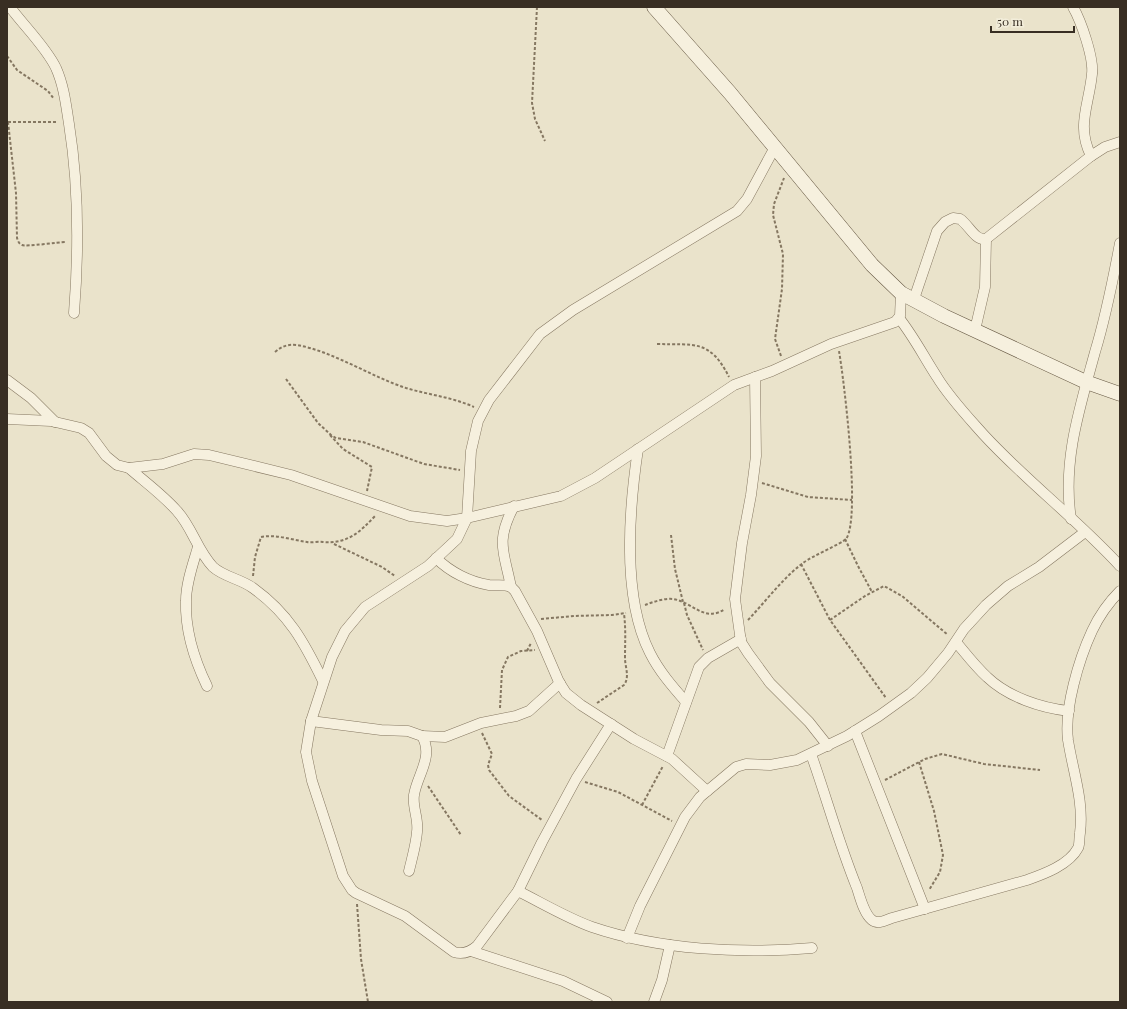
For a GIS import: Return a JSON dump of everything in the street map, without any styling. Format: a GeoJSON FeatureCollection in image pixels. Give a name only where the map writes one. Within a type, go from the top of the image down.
{"type":"FeatureCollection","features":[{"type":"Feature","properties":{"kind":"street"},"geometry":{"type":"LineString","coordinates":[[10,7],[55,66],[62,86],[69,127],[77,195],[78,242],[74,313]]}},
{"type":"Feature","properties":{"kind":"street"},"geometry":{"type":"LineString","coordinates":[[654,7],[790,164],[872,265],[901,292],[975,330],[1086,382],[1120,394]]}},
{"type":"Feature","properties":{"kind":"street"},"geometry":{"type":"LineString","coordinates":[[1073,7],[1081,22],[1092,62],[1092,74],[1083,124],[1085,144],[1091,156]]}},
{"type":"Feature","properties":{"kind":"street"},"geometry":{"type":"LineString","coordinates":[[914,299],[937,231],[945,222],[953,218],[960,219],[977,237],[980,239],[986,239],[1091,156],[1105,147],[1120,142]]}},
{"type":"Feature","properties":{"kind":"street"},"geometry":{"type":"LineString","coordinates":[[610,724],[576,779],[518,891],[477,946],[471,951],[464,953],[454,952],[405,916],[352,890],[344,876],[312,781],[306,752],[311,720],[332,657],[345,631],[364,607],[436,558],[457,539],[467,518],[469,472],[474,436],[478,421],[489,400],[540,334],[552,324],[737,211],[747,199],[775,148]]}},
{"type":"Feature","properties":{"kind":"street"},"geometry":{"type":"LineString","coordinates":[[975,330],[985,287],[986,239]]}},
{"type":"Feature","properties":{"kind":"street"},"geometry":{"type":"LineString","coordinates":[[1071,519],[1067,477],[1078,412],[1110,294],[1120,243]]}},
{"type":"Feature","properties":{"kind":"street"},"geometry":{"type":"LineString","coordinates":[[901,292],[899,318],[913,335],[937,378],[960,408],[1016,468],[1120,566]]}},
{"type":"Feature","properties":{"kind":"street"},"geometry":{"type":"LineString","coordinates":[[129,468],[163,464],[194,454],[209,455],[291,475],[426,519],[447,521],[467,518],[561,496],[595,478],[734,385],[786,365],[838,342],[890,324],[899,318]]}},
{"type":"Feature","properties":{"kind":"street"},"geometry":{"type":"LineString","coordinates":[[756,377],[756,456],[754,480],[742,544],[735,604],[740,634],[748,653],[770,683],[809,722],[828,746]]}},
{"type":"Feature","properties":{"kind":"street"},"geometry":{"type":"LineString","coordinates":[[7,380],[30,398],[56,422]]}},
{"type":"Feature","properties":{"kind":"street"},"geometry":{"type":"LineString","coordinates":[[7,420],[56,422],[73,425],[89,433],[106,456],[117,464],[129,468],[177,511],[198,547],[214,567],[252,587],[283,614],[296,629],[324,681]]}},
{"type":"Feature","properties":{"kind":"street"},"geometry":{"type":"LineString","coordinates":[[638,449],[633,484],[631,537],[631,578],[634,609],[644,640],[655,662],[668,682],[686,702]]}},
{"type":"Feature","properties":{"kind":"street"},"geometry":{"type":"LineString","coordinates":[[514,506],[502,538],[503,555],[511,587],[531,620],[566,693],[610,724],[682,766],[707,791]]}},
{"type":"Feature","properties":{"kind":"street"},"geometry":{"type":"LineString","coordinates":[[627,938],[640,906],[681,826],[700,797],[736,767],[746,764],[770,765],[811,754],[855,731],[911,694],[927,678],[956,642],[964,629],[992,600],[1008,586],[1039,567],[1085,532]]}},
{"type":"Feature","properties":{"kind":"street"},"geometry":{"type":"LineString","coordinates":[[198,547],[187,587],[186,601],[190,644],[197,665],[207,686]]}},
{"type":"Feature","properties":{"kind":"street"},"geometry":{"type":"LineString","coordinates":[[436,558],[447,568],[473,580],[488,584],[511,587]]}},
{"type":"Feature","properties":{"kind":"street"},"geometry":{"type":"LineString","coordinates":[[811,754],[825,792],[836,835],[869,917],[874,922],[881,923],[923,905],[1027,880],[1064,863],[1073,855],[1078,847],[1080,800],[1068,739],[1069,711],[1081,661],[1092,630],[1110,601],[1120,591]]}},
{"type":"Feature","properties":{"kind":"street"},"geometry":{"type":"LineString","coordinates":[[667,756],[699,667],[708,658],[740,634]]}},
{"type":"Feature","properties":{"kind":"street"},"geometry":{"type":"LineString","coordinates":[[956,642],[986,677],[998,687],[1013,695],[1044,706],[1069,711]]}},
{"type":"Feature","properties":{"kind":"street"},"geometry":{"type":"LineString","coordinates":[[311,720],[381,730],[408,731],[422,736],[445,737],[478,724],[516,716],[529,711],[560,683]]}},
{"type":"Feature","properties":{"kind":"street"},"geometry":{"type":"LineString","coordinates":[[855,731],[923,905]]}},
{"type":"Feature","properties":{"kind":"street"},"geometry":{"type":"LineString","coordinates":[[409,871],[418,831],[414,794],[421,775],[427,748],[422,736]]}},
{"type":"Feature","properties":{"kind":"street"},"geometry":{"type":"LineString","coordinates":[[518,891],[590,926],[627,938],[670,945],[781,951],[812,948]]}},
{"type":"Feature","properties":{"kind":"street"},"geometry":{"type":"LineString","coordinates":[[654,1002],[662,980],[670,945]]}},
{"type":"Feature","properties":{"kind":"street"},"geometry":{"type":"LineString","coordinates":[[471,951],[564,981],[607,1002]]}},
{"type":"Feature","properties":{"kind":"path"},"geometry":{"type":"LineString","coordinates":[[537,7],[532,103],[535,119],[545,141]]}},
{"type":"Feature","properties":{"kind":"path"},"geometry":{"type":"LineString","coordinates":[[7,56],[16,70],[48,91],[54,100]]}},
{"type":"Feature","properties":{"kind":"path"},"geometry":{"type":"LineString","coordinates":[[69,127],[65,122],[7,122],[16,193],[17,238],[19,243],[23,246],[30,246],[47,243],[78,242]]}},
{"type":"Feature","properties":{"kind":"path"},"geometry":{"type":"LineString","coordinates":[[786,365],[777,347],[775,339],[782,289],[783,254],[773,215],[777,193],[790,164]]}},
{"type":"Feature","properties":{"kind":"path"},"geometry":{"type":"LineString","coordinates":[[838,342],[850,448],[852,500],[850,522],[845,539],[872,592]]}},
{"type":"Feature","properties":{"kind":"path"},"geometry":{"type":"LineString","coordinates":[[657,344],[697,345],[705,348],[717,357],[734,385]]}},
{"type":"Feature","properties":{"kind":"path"},"geometry":{"type":"LineString","coordinates":[[275,352],[283,346],[288,345],[307,347],[406,388],[451,397],[483,411]]}},
{"type":"Feature","properties":{"kind":"path"},"geometry":{"type":"LineString","coordinates":[[286,379],[318,423],[343,449],[372,467],[364,499]]}},
{"type":"Feature","properties":{"kind":"path"},"geometry":{"type":"LineString","coordinates":[[330,434],[336,438],[363,442],[424,464],[469,472]]}},
{"type":"Feature","properties":{"kind":"path"},"geometry":{"type":"LineString","coordinates":[[754,480],[808,497],[852,500]]}},
{"type":"Feature","properties":{"kind":"path"},"geometry":{"type":"LineString","coordinates":[[252,587],[255,557],[261,537],[280,537],[308,542],[333,543],[346,540],[356,533],[385,506]]}},
{"type":"Feature","properties":{"kind":"path"},"geometry":{"type":"LineString","coordinates":[[671,535],[675,569],[687,615],[708,658]]}},
{"type":"Feature","properties":{"kind":"path"},"geometry":{"type":"LineString","coordinates":[[740,634],[801,564],[845,539]]}},
{"type":"Feature","properties":{"kind":"path"},"geometry":{"type":"LineString","coordinates":[[333,543],[382,567],[402,582]]}},
{"type":"Feature","properties":{"kind":"path"},"geometry":{"type":"LineString","coordinates":[[801,564],[830,620],[846,644],[893,706]]}},
{"type":"Feature","properties":{"kind":"path"},"geometry":{"type":"LineString","coordinates":[[830,620],[872,592],[884,586],[924,613],[956,642]]}},
{"type":"Feature","properties":{"kind":"path"},"geometry":{"type":"LineString","coordinates":[[531,620],[555,617],[624,614],[634,609],[671,599],[703,612],[712,614],[719,613],[735,604]]}},
{"type":"Feature","properties":{"kind":"path"},"geometry":{"type":"LineString","coordinates":[[588,709],[624,685],[626,682],[626,627],[624,614]]}},
{"type":"Feature","properties":{"kind":"path"},"geometry":{"type":"LineString","coordinates":[[499,719],[502,670],[508,657],[521,651],[545,648]]}},
{"type":"Feature","properties":{"kind":"path"},"geometry":{"type":"LineString","coordinates":[[478,724],[492,754],[488,765],[489,770],[509,796],[551,826]]}},
{"type":"Feature","properties":{"kind":"path"},"geometry":{"type":"LineString","coordinates":[[876,784],[919,762],[942,754],[984,764],[1040,770]]}},
{"type":"Feature","properties":{"kind":"path"},"geometry":{"type":"LineString","coordinates":[[642,805],[660,773],[667,756]]}},
{"type":"Feature","properties":{"kind":"path"},"geometry":{"type":"LineString","coordinates":[[919,762],[934,811],[943,855],[940,872],[923,905]]}},
{"type":"Feature","properties":{"kind":"path"},"geometry":{"type":"LineString","coordinates":[[421,775],[460,835]]}},
{"type":"Feature","properties":{"kind":"path"},"geometry":{"type":"LineString","coordinates":[[576,779],[618,792],[681,826]]}},
{"type":"Feature","properties":{"kind":"path"},"geometry":{"type":"LineString","coordinates":[[356,893],[361,959],[368,1002]]}}]}
